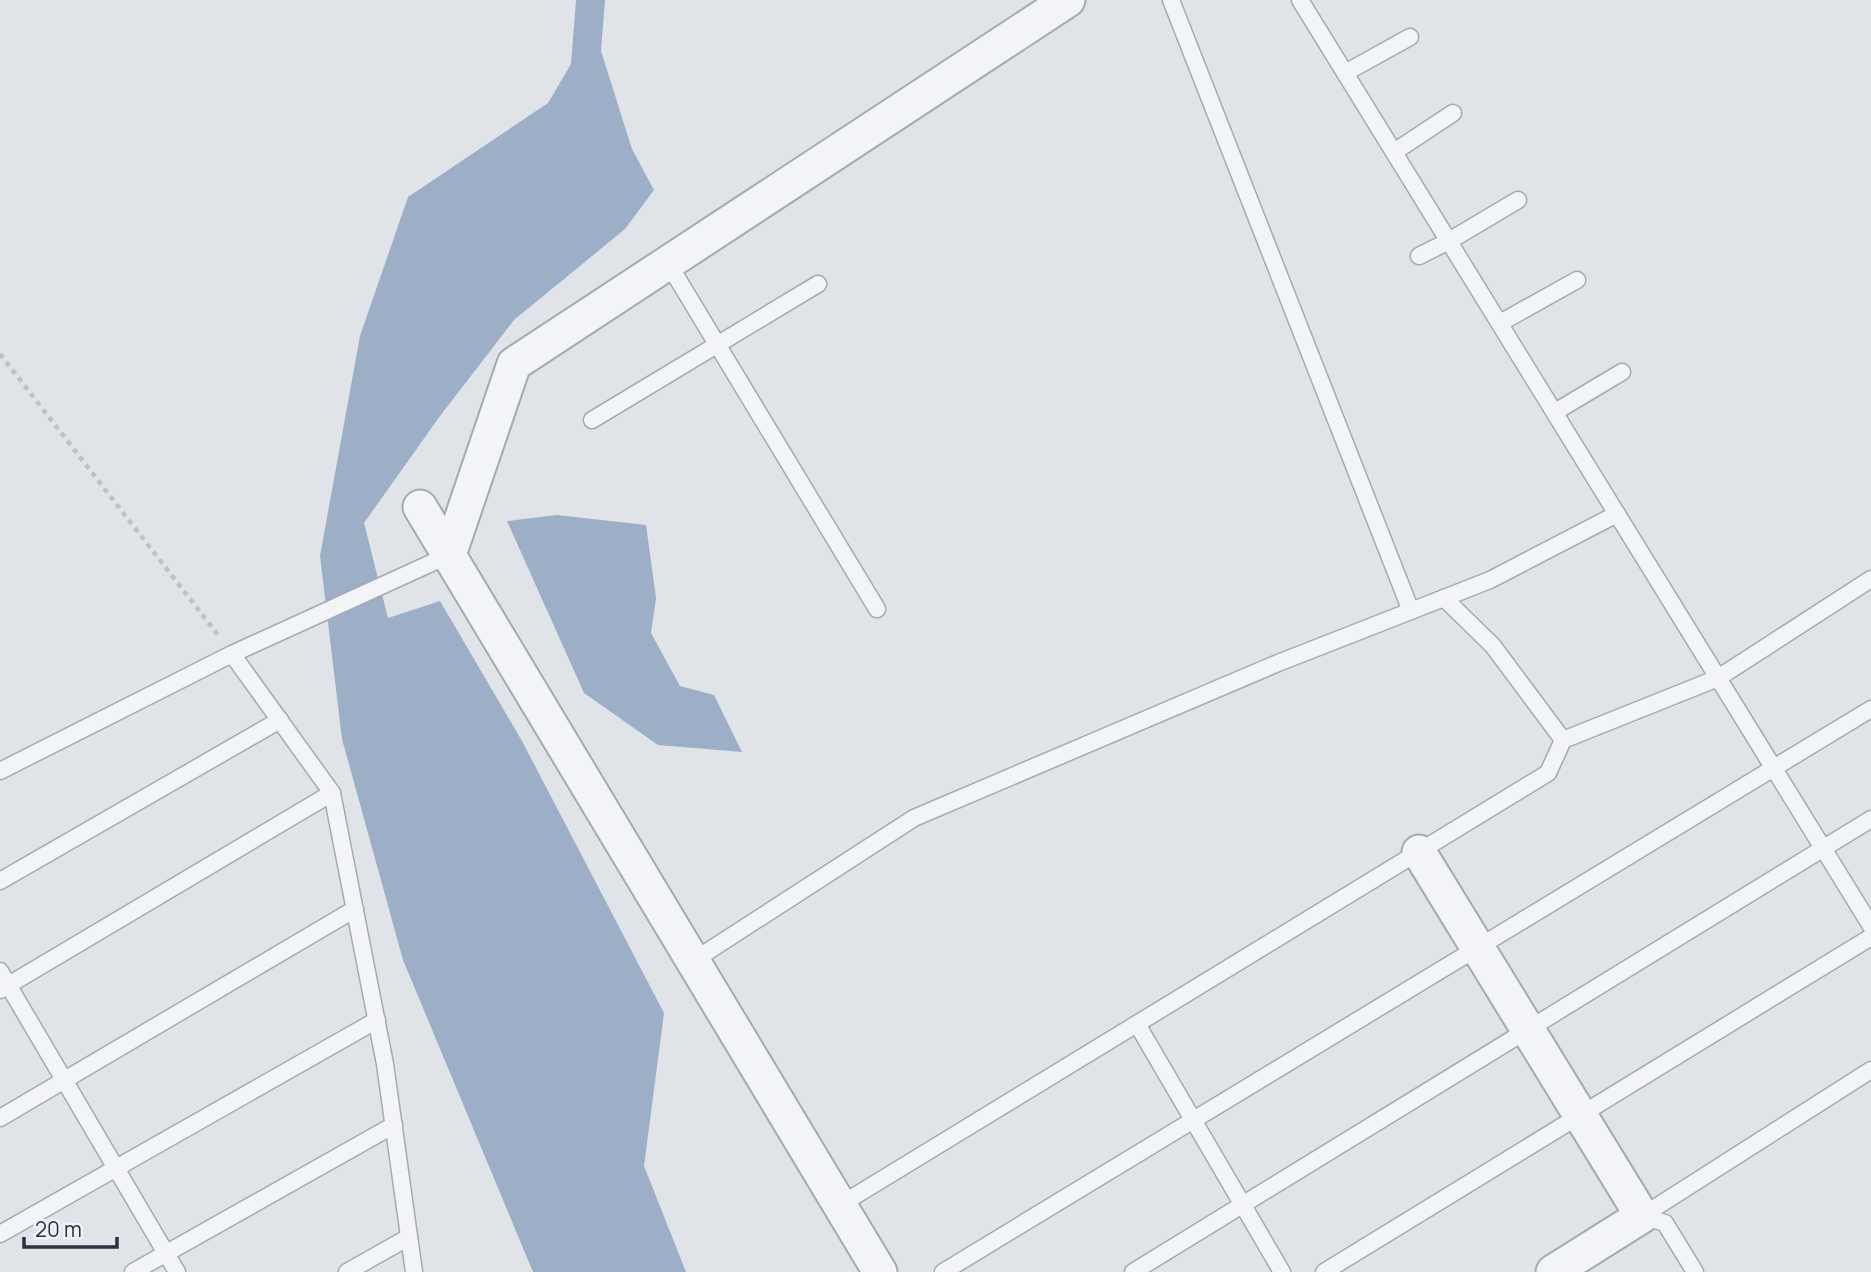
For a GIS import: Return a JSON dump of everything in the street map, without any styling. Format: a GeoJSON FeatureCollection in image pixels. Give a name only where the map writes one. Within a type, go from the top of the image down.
{"type":"FeatureCollection","features":[{"type":"Feature","properties":{"kind":"street"},"geometry":{"type":"LineString","coordinates":[[449,555],[514,364],[1068,0]]}},
{"type":"Feature","properties":{"kind":"street"},"geometry":{"type":"LineString","coordinates":[[420,507],[880,1272]]}},
{"type":"Feature","properties":{"kind":"street"},"geometry":{"type":"LineString","coordinates":[[1419,852],[1642,1216],[1553,1272]]}},
{"type":"Feature","properties":{"kind":"lane"},"geometry":{"type":"LineString","coordinates":[[1171,0],[1411,611]]}},
{"type":"Feature","properties":{"kind":"lane"},"geometry":{"type":"LineString","coordinates":[[1300,0],[1871,926]]}},
{"type":"Feature","properties":{"kind":"lane"},"geometry":{"type":"LineString","coordinates":[[1345,73],[1410,37]]}},
{"type":"Feature","properties":{"kind":"lane"},"geometry":{"type":"LineString","coordinates":[[1394,152],[1452,113]]}},
{"type":"Feature","properties":{"kind":"lane"},"geometry":{"type":"LineString","coordinates":[[1419,256],[1449,242],[1518,200]]}},
{"type":"Feature","properties":{"kind":"lane"},"geometry":{"type":"LineString","coordinates":[[668,263],[877,609]]}},
{"type":"Feature","properties":{"kind":"lane"},"geometry":{"type":"LineString","coordinates":[[1500,323],[1577,280]]}},
{"type":"Feature","properties":{"kind":"lane"},"geometry":{"type":"LineString","coordinates":[[593,420],[818,284]]}},
{"type":"Feature","properties":{"kind":"lane"},"geometry":{"type":"LineString","coordinates":[[1555,412],[1622,372]]}},
{"type":"Feature","properties":{"kind":"lane"},"geometry":{"type":"LineString","coordinates":[[693,961],[914,818],[1278,663],[1490,580],[1617,514]]}},
{"type":"Feature","properties":{"kind":"lane"},"geometry":{"type":"LineString","coordinates":[[0,771],[232,654],[449,555]]}},
{"type":"Feature","properties":{"kind":"lane"},"geometry":{"type":"LineString","coordinates":[[840,1205],[1548,773],[1563,740],[1718,678],[1871,579]]}},
{"type":"Feature","properties":{"kind":"lane"},"geometry":{"type":"LineString","coordinates":[[1444,598],[1493,646],[1563,740]]}},
{"type":"Feature","properties":{"kind":"lane"},"geometry":{"type":"LineString","coordinates":[[232,654],[332,793],[377,1020],[414,1272]]}},
{"type":"Feature","properties":{"kind":"lane"},"geometry":{"type":"LineString","coordinates":[[943,1272],[1871,709]]}},
{"type":"Feature","properties":{"kind":"lane"},"geometry":{"type":"LineString","coordinates":[[0,881],[280,720]]}},
{"type":"Feature","properties":{"kind":"lane"},"geometry":{"type":"LineString","coordinates":[[177,1272],[3,982],[332,793]]}},
{"type":"Feature","properties":{"kind":"lane"},"geometry":{"type":"LineString","coordinates":[[1133,1272],[1871,819]]}},
{"type":"Feature","properties":{"kind":"lane"},"geometry":{"type":"LineString","coordinates":[[0,1118],[355,909]]}},
{"type":"Feature","properties":{"kind":"lane"},"geometry":{"type":"LineString","coordinates":[[1324,1272],[1871,937]]}},
{"type":"Feature","properties":{"kind":"lane"},"geometry":{"type":"LineString","coordinates":[[0,1234],[377,1020]]}},
{"type":"Feature","properties":{"kind":"lane"},"geometry":{"type":"LineString","coordinates":[[1137,1024],[1282,1272]]}},
{"type":"Feature","properties":{"kind":"lane"},"geometry":{"type":"LineString","coordinates":[[1642,1216],[1871,1070]]}},
{"type":"Feature","properties":{"kind":"lane"},"geometry":{"type":"LineString","coordinates":[[133,1272],[394,1125]]}},
{"type":"Feature","properties":{"kind":"lane"},"geometry":{"type":"LineString","coordinates":[[1642,1216],[1665,1223],[1695,1272]]}},
{"type":"Feature","properties":{"kind":"lane"},"geometry":{"type":"LineString","coordinates":[[347,1272],[409,1237]]}},
{"type":"Feature","properties":{"kind":"path"},"geometry":{"type":"LineString","coordinates":[[0,354],[232,654]]}},
{"type":"Feature","properties":{"kind":"water"},"geometry":{"type":"Polygon","coordinates":[[[576,0],[605,0],[601,51],[632,149],[654,190],[625,229],[514,320],[440,416],[364,523],[388,618],[440,601],[522,741],[664,1013],[644,1166],[686,1272],[533,1272],[403,960],[342,739],[320,556],[360,336],[408,197],[548,103],[571,64],[576,0]]]}},
{"type":"Feature","properties":{"kind":"water"},"geometry":{"type":"Polygon","coordinates":[[[557,515],[646,525],[656,598],[651,633],[680,686],[714,695],[742,752],[658,745],[584,693],[507,521],[557,515]]]}}]}
